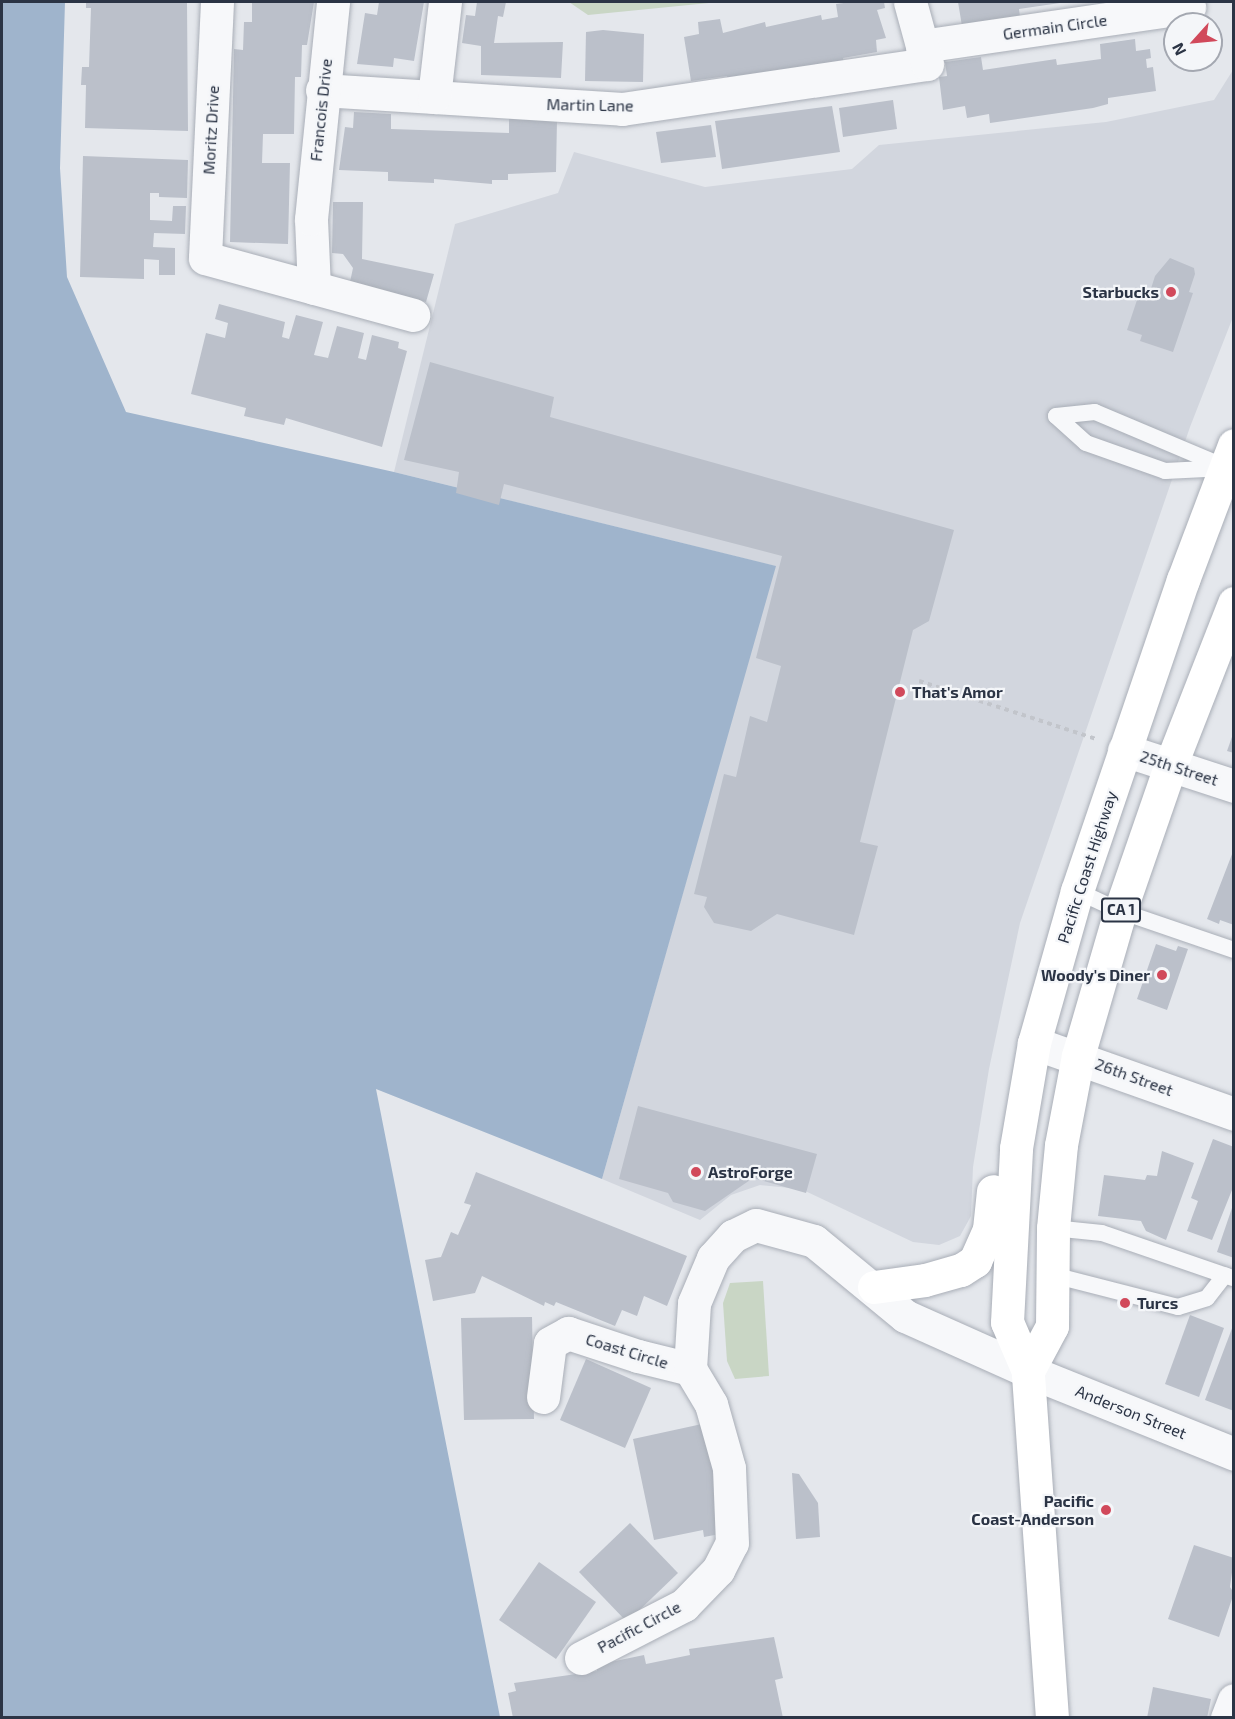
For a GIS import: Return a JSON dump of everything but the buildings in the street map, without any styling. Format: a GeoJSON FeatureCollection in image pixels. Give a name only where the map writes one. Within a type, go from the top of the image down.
{"type":"FeatureCollection","features":[{"type":"Feature","properties":{"kind":"highway","name":"Pacific Coast Highway"},"geometry":{"type":"LineString","coordinates":[[1052,1718],[1028,1371],[1007,1322],[1016,1148],[1034,1043],[1077,891],[1124,750],[1231,461]]}},
{"type":"Feature","properties":{"kind":"highway","name":"CA 1"},"geometry":{"type":"LineString","coordinates":[[1028,1371],[1052,1326],[1053,1228],[1061,1145],[1078,1056],[1120,911],[1171,764],[1233,603]]}},
{"type":"Feature","properties":{"kind":"highway"},"geometry":{"type":"LineString","coordinates":[[874,1287],[925,1280],[961,1270],[975,1261],[989,1229],[1004,1087],[1034,1043]]}},
{"type":"Feature","properties":{"kind":"street","name":"Moritz Drive"},"geometry":{"type":"LineString","coordinates":[[217,2],[205,258],[314,288]]}},
{"type":"Feature","properties":{"kind":"street","name":"Francois Drive"},"geometry":{"type":"LineString","coordinates":[[314,288],[311,219],[322,90],[333,2]]}},
{"type":"Feature","properties":{"kind":"street"},"geometry":{"type":"LineString","coordinates":[[434,98],[445,2]]}},
{"type":"Feature","properties":{"kind":"street"},"geometry":{"type":"LineString","coordinates":[[910,2],[924,55]]}},
{"type":"Feature","properties":{"kind":"street","name":"Germain Circle"},"geometry":{"type":"LineString","coordinates":[[924,55],[1189,8]]}},
{"type":"Feature","properties":{"kind":"street","name":"Martin Lane"},"geometry":{"type":"LineString","coordinates":[[322,90],[622,109],[924,55]]}},
{"type":"Feature","properties":{"kind":"street"},"geometry":{"type":"LineString","coordinates":[[314,288],[413,315]]}},
{"type":"Feature","properties":{"kind":"street","name":"25th Street"},"geometry":{"type":"LineString","coordinates":[[1124,750],[1233,786]]}},
{"type":"Feature","properties":{"kind":"street","name":"26th Street"},"geometry":{"type":"LineString","coordinates":[[1034,1043],[1078,1056],[1233,1113]]}},
{"type":"Feature","properties":{"kind":"street","name":"Anderson Street"},"geometry":{"type":"LineString","coordinates":[[690,1369],[694,1303],[713,1258],[733,1236],[756,1225],[814,1241],[874,1287],[905,1316],[1028,1371],[1233,1454]]}},
{"type":"Feature","properties":{"kind":"street","name":"Coast Circle"},"geometry":{"type":"LineString","coordinates":[[543,1397],[550,1343],[568,1333],[638,1356],[690,1369]]}},
{"type":"Feature","properties":{"kind":"street","name":"Pacific Circle"},"geometry":{"type":"LineString","coordinates":[[581,1659],[684,1605],[718,1570],[732,1543],[729,1468],[711,1404],[690,1369]]}},
{"type":"Feature","properties":{"kind":"street"},"geometry":{"type":"LineString","coordinates":[[1227,1718],[1233,1700]]}},
{"type":"Feature","properties":{"kind":"lane"},"geometry":{"type":"LineString","coordinates":[[1095,412],[1231,461],[1165,471],[1086,443],[1056,416],[1095,412]]}},
{"type":"Feature","properties":{"kind":"lane"},"geometry":{"type":"LineString","coordinates":[[1077,891],[1120,911],[1233,950]]}},
{"type":"Feature","properties":{"kind":"lane"},"geometry":{"type":"LineString","coordinates":[[1053,1228],[1102,1233],[1229,1276],[1207,1298],[1178,1307],[1053,1275]]}},
{"type":"Feature","properties":{"kind":"path"},"geometry":{"type":"LineString","coordinates":[[919,681],[1058,724],[1124,750]]}},
{"type":"Feature","properties":{"kind":"shaded area"},"geometry":{"type":"Polygon","coordinates":[[[1233,70],[1233,317],[1190,427],[1020,923],[989,1069],[973,1167],[971,1216],[960,1236],[939,1245],[913,1242],[801,1189],[760,1185],[731,1195],[700,1220],[602,1179],[775,566],[394,472],[455,224],[558,193],[574,152],[705,187],[852,169],[879,145],[1106,122],[1214,100],[1233,70]]]}},
{"type":"Feature","properties":{"kind":"green space"},"geometry":{"type":"Polygon","coordinates":[[[569,2],[719,2],[588,15],[569,2]]]}},
{"type":"Feature","properties":{"kind":"green space"},"geometry":{"type":"Polygon","coordinates":[[[763,1281],[769,1376],[735,1379],[727,1361],[723,1303],[730,1283],[763,1281]]]}},
{"type":"Feature","properties":{"kind":"water"},"geometry":{"type":"Polygon","coordinates":[[[2,2],[65,2],[60,168],[67,277],[126,412],[394,472],[776,566],[602,1179],[376,1089],[500,1717],[2,1718],[2,2]]]}},
{"type":"Feature","properties":{"kind":"place","name":"Starbucks"},"geometry":{"type":"Point","coordinates":[1171,292]}},
{"type":"Feature","properties":{"kind":"place","name":"That's Amor"},"geometry":{"type":"Point","coordinates":[900,692]}},
{"type":"Feature","properties":{"kind":"place","name":"Woody's Diner"},"geometry":{"type":"Point","coordinates":[1162,975]}},
{"type":"Feature","properties":{"kind":"place","name":"AstroForge"},"geometry":{"type":"Point","coordinates":[696,1172]}},
{"type":"Feature","properties":{"kind":"place","name":"Turcs"},"geometry":{"type":"Point","coordinates":[1125,1303]}},
{"type":"Feature","properties":{"kind":"place","name":"Pacific Coast-Anderson"},"geometry":{"type":"Point","coordinates":[1106,1510]}}]}
